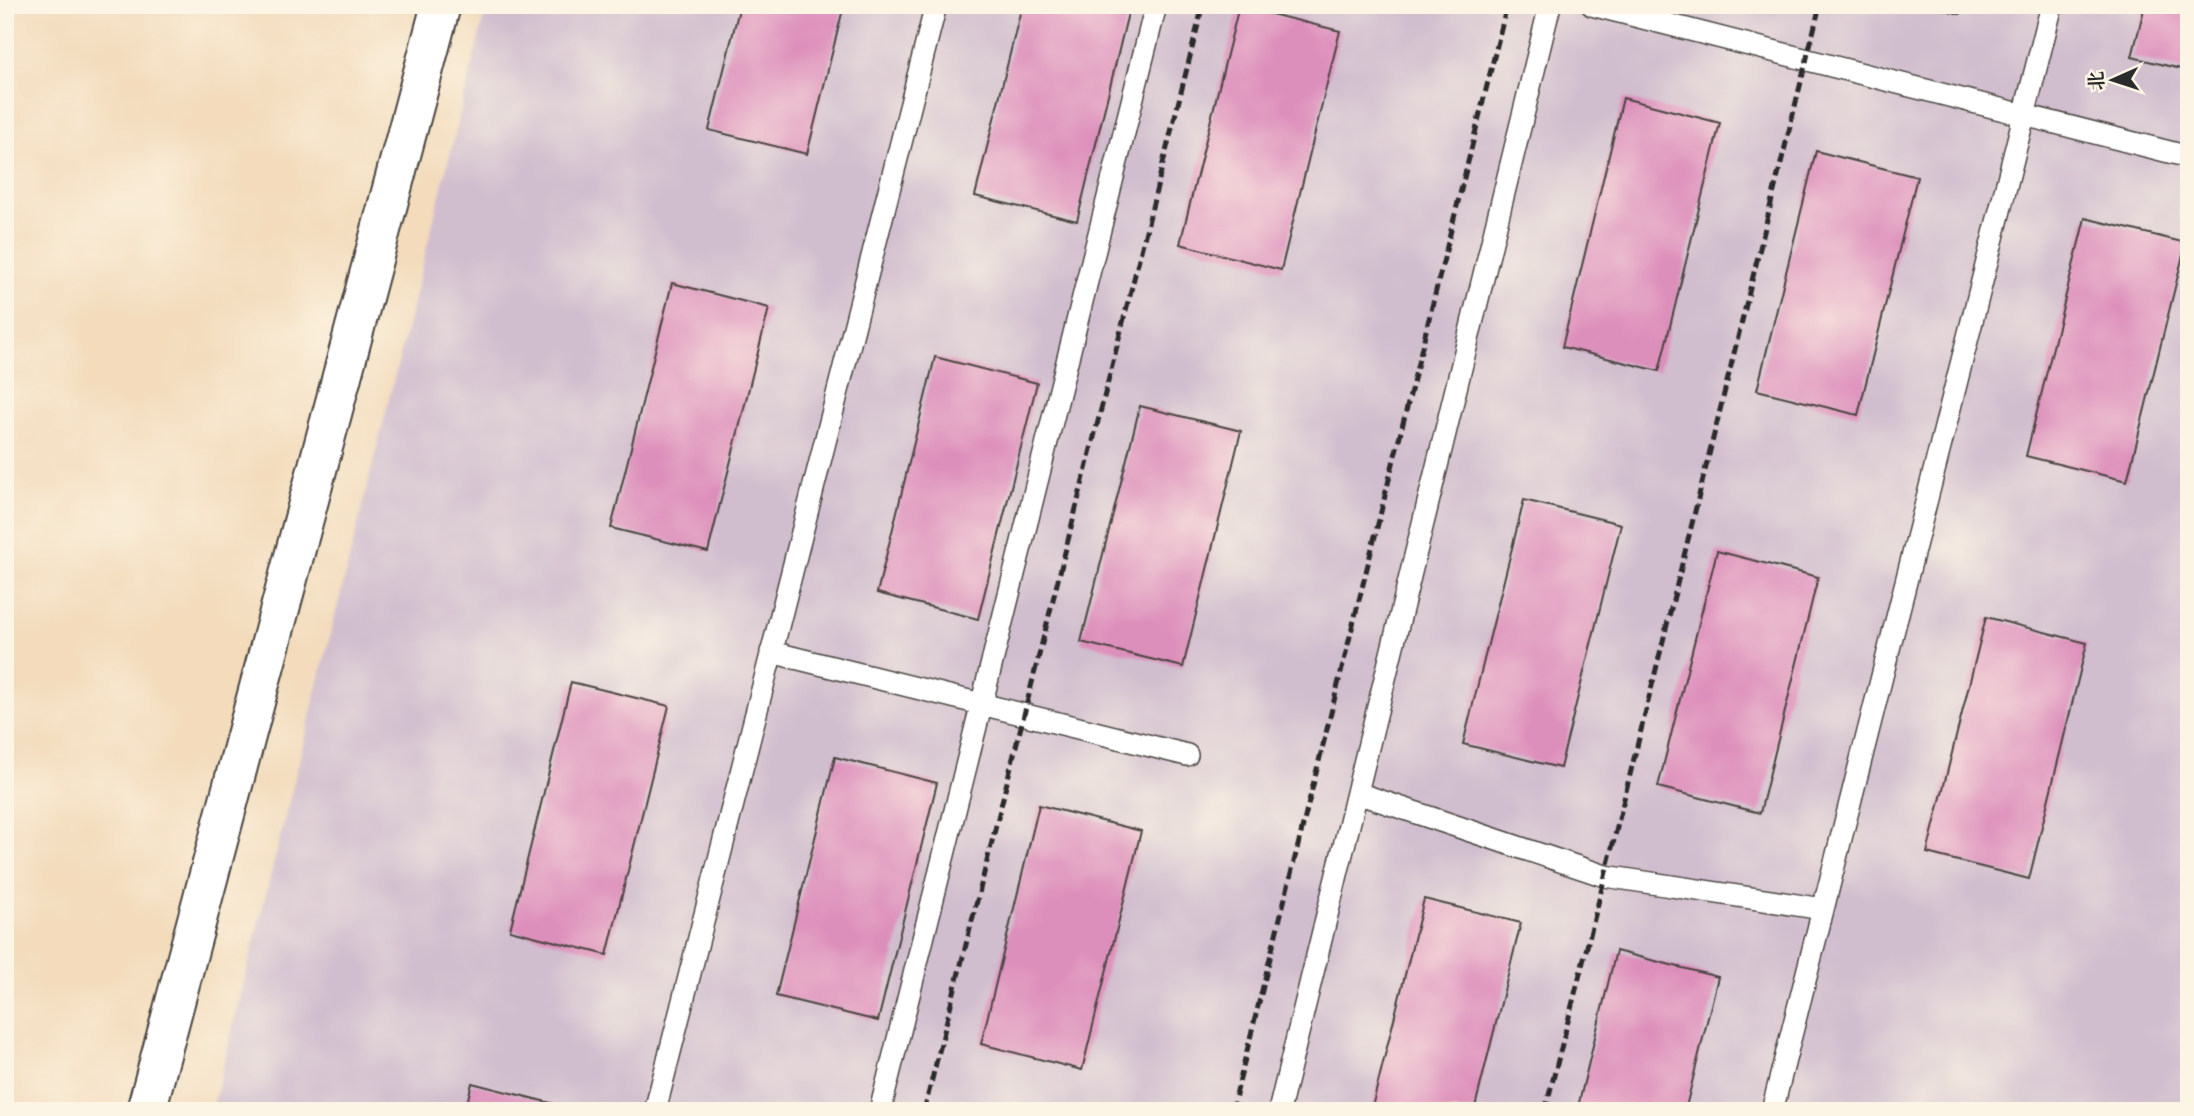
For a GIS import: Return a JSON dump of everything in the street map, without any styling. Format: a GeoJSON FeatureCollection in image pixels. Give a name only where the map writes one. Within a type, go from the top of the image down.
{"type":"FeatureCollection","features":[{"type":"Feature","properties":{"kind":"street"},"geometry":{"type":"LineString","coordinates":[[146,1111],[441,5]]}},
{"type":"Feature","properties":{"kind":"lane"},"geometry":{"type":"LineString","coordinates":[[655,1111],[936,5]]}},
{"type":"Feature","properties":{"kind":"lane"},"geometry":{"type":"LineString","coordinates":[[880,1111],[1156,5]]}},
{"type":"Feature","properties":{"kind":"lane"},"geometry":{"type":"LineString","coordinates":[[1279,1111],[1550,5]]}},
{"type":"Feature","properties":{"kind":"lane"},"geometry":{"type":"LineString","coordinates":[[1592,5],[2189,158]]}},
{"type":"Feature","properties":{"kind":"lane"},"geometry":{"type":"LineString","coordinates":[[1772,1111],[2052,5]]}},
{"type":"Feature","properties":{"kind":"lane"},"geometry":{"type":"LineString","coordinates":[[771,652],[1187,755]]}},
{"type":"Feature","properties":{"kind":"lane"},"geometry":{"type":"LineString","coordinates":[[1357,793],[1605,876],[1823,909]]}},
{"type":"Feature","properties":{"kind":"shaded area"},"geometry":{"type":"Polygon","coordinates":[[[487,5],[2189,5],[2189,1111],[212,1111],[487,5]]]}},
{"type":"Feature","properties":{"kind":"building"},"geometry":{"type":"Polygon","coordinates":[[[740,5],[844,5],[807,154],[709,130],[740,5]]]}},
{"type":"Feature","properties":{"kind":"building"},"geometry":{"type":"Polygon","coordinates":[[[1022,5],[1130,5],[1077,221],[975,196],[1022,5]]]}},
{"type":"Feature","properties":{"kind":"building"},"geometry":{"type":"Polygon","coordinates":[[[1928,5],[1962,5],[1960,14],[1928,5]]]}},
{"type":"Feature","properties":{"kind":"building"},"geometry":{"type":"Polygon","coordinates":[[[2145,5],[2189,5],[2189,71],[2132,57],[2145,5]]]}},
{"type":"Feature","properties":{"kind":"building"},"geometry":{"type":"Polygon","coordinates":[[[1239,6],[1340,31],[1281,270],[1180,244],[1239,6]]]}},
{"type":"Feature","properties":{"kind":"building"},"geometry":{"type":"Polygon","coordinates":[[[1623,98],[1720,123],[1659,371],[1562,347],[1623,98]]]}},
{"type":"Feature","properties":{"kind":"building"},"geometry":{"type":"Polygon","coordinates":[[[1816,151],[1917,177],[1858,415],[1757,390],[1816,151]]]}},
{"type":"Feature","properties":{"kind":"building"},"geometry":{"type":"Polygon","coordinates":[[[2085,218],[2186,243],[2127,481],[2026,456],[2085,218]]]}},
{"type":"Feature","properties":{"kind":"building"},"geometry":{"type":"Polygon","coordinates":[[[672,283],[769,308],[708,552],[611,528],[672,283]]]}},
{"type":"Feature","properties":{"kind":"building"},"geometry":{"type":"Polygon","coordinates":[[[935,357],[1037,383],[978,619],[877,593],[935,357]]]}},
{"type":"Feature","properties":{"kind":"building"},"geometry":{"type":"Polygon","coordinates":[[[1140,406],[1241,431],[1183,667],[1081,642],[1140,406]]]}},
{"type":"Feature","properties":{"kind":"building"},"geometry":{"type":"Polygon","coordinates":[[[1524,500],[1621,524],[1560,768],[1463,744],[1524,500]]]}},
{"type":"Feature","properties":{"kind":"building"},"geometry":{"type":"Polygon","coordinates":[[[1717,551],[1818,577],[1760,813],[1658,787],[1717,551]]]}},
{"type":"Feature","properties":{"kind":"building"},"geometry":{"type":"Polygon","coordinates":[[[1986,617],[2087,643],[2029,879],[1927,853],[1986,617]]]}},
{"type":"Feature","properties":{"kind":"building"},"geometry":{"type":"Polygon","coordinates":[[[571,682],[669,706],[607,955],[510,930],[571,682]]]}},
{"type":"Feature","properties":{"kind":"building"},"geometry":{"type":"Polygon","coordinates":[[[835,757],[937,783],[878,1021],[776,996],[835,757]]]}},
{"type":"Feature","properties":{"kind":"building"},"geometry":{"type":"Polygon","coordinates":[[[1039,805],[1141,831],[1082,1070],[981,1044],[1039,805]]]}},
{"type":"Feature","properties":{"kind":"building"},"geometry":{"type":"Polygon","coordinates":[[[1424,899],[1521,923],[1474,1111],[1371,1111],[1424,899]]]}},
{"type":"Feature","properties":{"kind":"building"},"geometry":{"type":"Polygon","coordinates":[[[1616,951],[1718,977],[1685,1111],[1577,1111],[1616,951]]]}},
{"type":"Feature","properties":{"kind":"building"},"geometry":{"type":"Polygon","coordinates":[[[472,1083],[570,1108],[569,1111],[465,1111],[472,1083]]]}},
{"type":"Feature","properties":{"kind":"railway"},"geometry":{"type":"LineString","coordinates":[[924,1111],[1203,5]]}},
{"type":"Feature","properties":{"kind":"railway"},"geometry":{"type":"LineString","coordinates":[[1232,1111],[1507,5]]}},
{"type":"Feature","properties":{"kind":"railway"},"geometry":{"type":"LineString","coordinates":[[1545,1111],[1820,5]]}}]}
